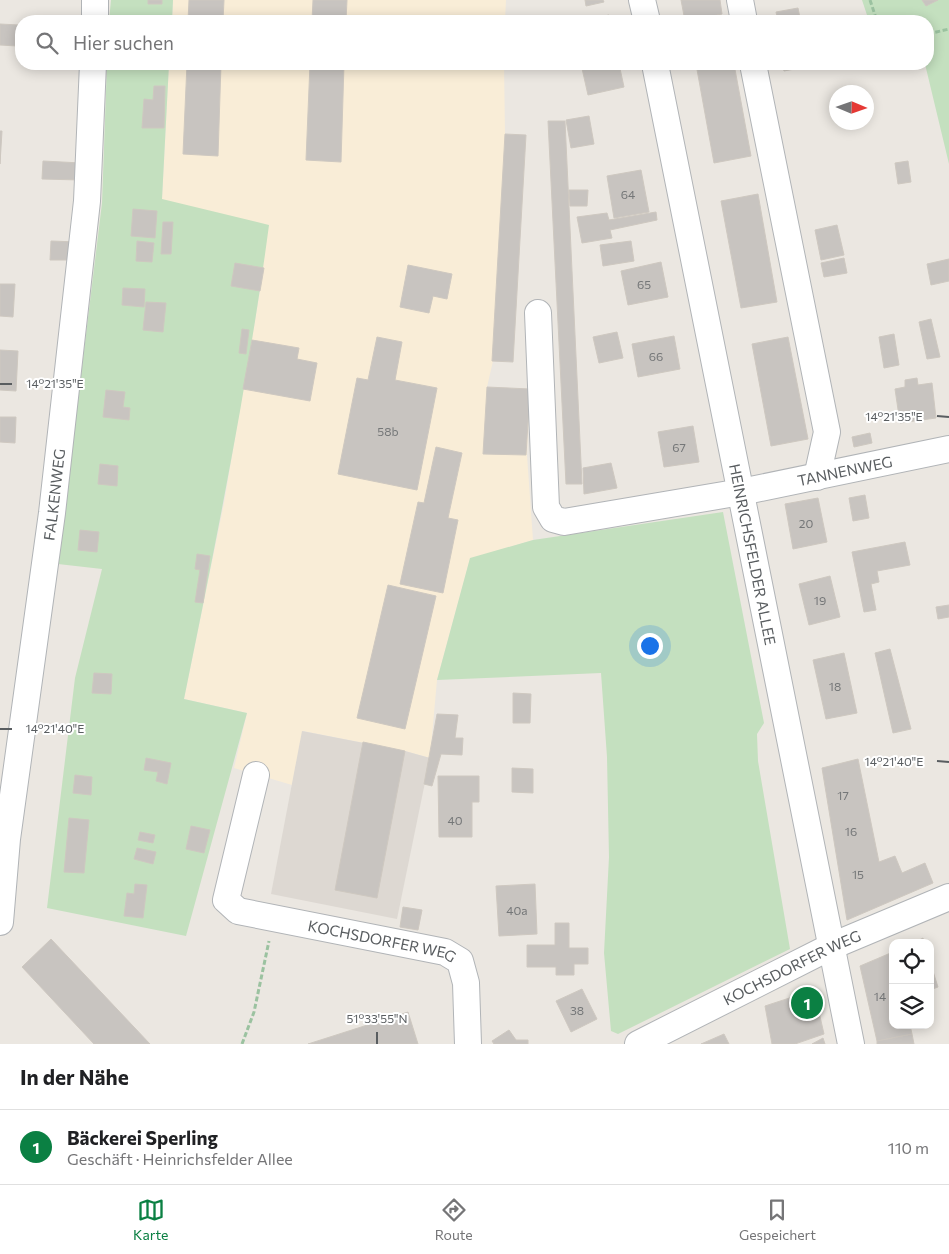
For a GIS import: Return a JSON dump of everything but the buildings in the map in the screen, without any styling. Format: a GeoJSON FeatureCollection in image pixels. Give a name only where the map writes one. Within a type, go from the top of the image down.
{"type":"FeatureCollection","features":[{"type":"Feature","properties":{"kind":"street"},"geometry":{"type":"LineString","coordinates":[[95,15],[96,0]]}},
{"type":"Feature","properties":{"kind":"street"},"geometry":{"type":"LineString","coordinates":[[642,0],[646,15]]}},
{"type":"Feature","properties":{"kind":"street"},"geometry":{"type":"LineString","coordinates":[[740,0],[743,15]]}},
{"type":"Feature","properties":{"kind":"street","name":"FALKENWEG"},"geometry":{"type":"LineString","coordinates":[[0,922],[7,839],[52,512],[87,200],[93,70]]}},
{"type":"Feature","properties":{"kind":"street","name":"HEINRICHSFELDER ALLEE"},"geometry":{"type":"LineString","coordinates":[[656,70],[851,1044]]}},
{"type":"Feature","properties":{"kind":"street"},"geometry":{"type":"LineString","coordinates":[[754,70],[827,432],[817,477]]}},
{"type":"Feature","properties":{"kind":"street","name":"TANNENWEG"},"geometry":{"type":"LineString","coordinates":[[538,313],[546,507],[552,519],[564,522],[741,492],[949,449]]}},
{"type":"Feature","properties":{"kind":"street","name":"KOCHSDORFER WEG"},"geometry":{"type":"LineString","coordinates":[[256,775],[226,900],[238,911],[445,952],[460,961],[466,983],[468,1044]]}},
{"type":"Feature","properties":{"kind":"street","name":"KOCHSDORFER WEG"},"geometry":{"type":"LineString","coordinates":[[638,1044],[832,946],[949,897]]}},
{"type":"Feature","properties":{"kind":"path"},"geometry":{"type":"LineString","coordinates":[[870,0],[875,15]]}},
{"type":"Feature","properties":{"kind":"path"},"geometry":{"type":"LineString","coordinates":[[934,33],[949,29]]}},
{"type":"Feature","properties":{"kind":"path"},"geometry":{"type":"LineString","coordinates":[[242,1044],[254,1012],[274,918]]}},
{"type":"Feature","properties":{"kind":"shaded area"},"geometry":{"type":"Polygon","coordinates":[[[173,0],[506,0],[505,15],[172,15],[173,0]]]}},
{"type":"Feature","properties":{"kind":"shaded area"},"geometry":{"type":"Polygon","coordinates":[[[169,70],[504,70],[505,134],[493,361],[487,387],[530,389],[527,455],[533,540],[470,559],[437,680],[430,758],[405,751],[303,731],[292,785],[234,768],[247,713],[184,699],[224,503],[260,291],[162,199],[169,70]]]}},
{"type":"Feature","properties":{"kind":"shaded area"},"geometry":{"type":"Polygon","coordinates":[[[302,731],[405,751],[430,758],[397,919],[271,894],[302,731]]]}},
{"type":"Feature","properties":{"kind":"green space"},"geometry":{"type":"Polygon","coordinates":[[[111,0],[173,0],[172,15],[110,15],[111,0]]]}},
{"type":"Feature","properties":{"kind":"green space"},"geometry":{"type":"Polygon","coordinates":[[[862,0],[949,0],[949,164],[926,70],[934,70],[934,15],[867,15],[862,0]]]}},
{"type":"Feature","properties":{"kind":"green space"},"geometry":{"type":"Polygon","coordinates":[[[107,70],[169,70],[162,199],[269,225],[241,403],[184,699],[247,713],[186,936],[47,908],[75,678],[102,569],[58,564],[102,203],[107,70]]]}},
{"type":"Feature","properties":{"kind":"green space"},"geometry":{"type":"Polygon","coordinates":[[[723,512],[764,723],[757,734],[758,761],[790,949],[618,1034],[611,1031],[604,953],[609,857],[607,757],[601,673],[437,680],[470,558],[533,540],[723,512]]]}},
{"type":"Feature","properties":{"kind":"place","name":"Bäckerei Sperling"},"geometry":{"type":"Point","coordinates":[807,1003]}}]}
